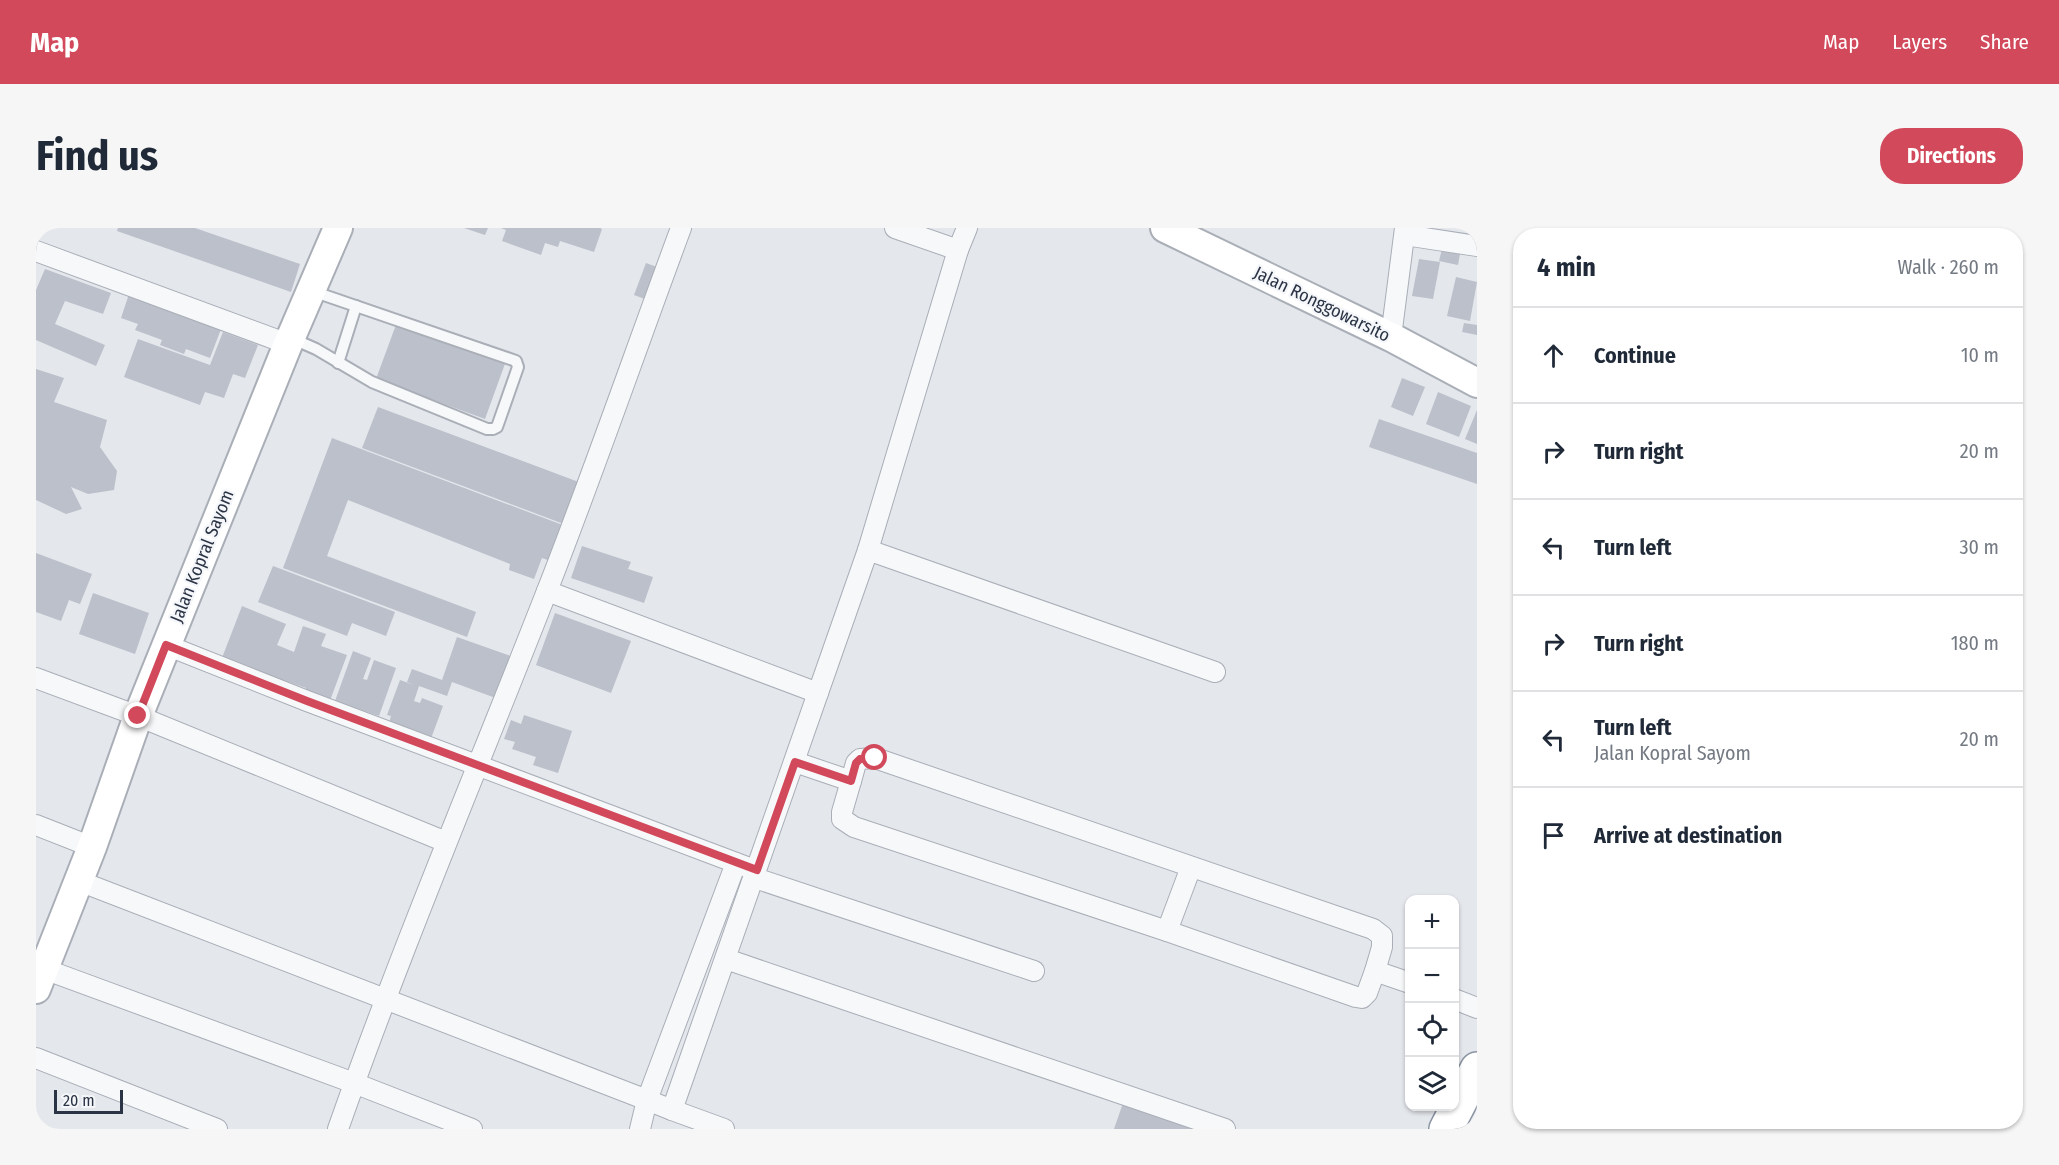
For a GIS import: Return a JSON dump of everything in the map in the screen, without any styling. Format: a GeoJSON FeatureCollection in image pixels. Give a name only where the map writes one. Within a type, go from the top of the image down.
{"type":"FeatureCollection","features":[{"type":"Feature","properties":{"kind":"highway"},"geometry":{"type":"LineString","coordinates":[[1446,1129],[1477,1069]]}},
{"type":"Feature","properties":{"kind":"street","name":"Jalan Kopral Sayom"},"geometry":{"type":"LineString","coordinates":[[39,975],[79,881],[166,645],[289,341],[338,228]]}},
{"type":"Feature","properties":{"kind":"street"},"geometry":{"type":"LineString","coordinates":[[338,1129],[446,842],[547,591],[681,228]]}},
{"type":"Feature","properties":{"kind":"street"},"geometry":{"type":"LineString","coordinates":[[895,228],[958,250]]}},
{"type":"Feature","properties":{"kind":"street"},"geometry":{"type":"LineString","coordinates":[[672,1110],[868,549],[958,250],[967,228]]}},
{"type":"Feature","properties":{"kind":"street","name":"Jalan Ronggowarsito"},"geometry":{"type":"LineString","coordinates":[[1165,228],[1391,337],[1477,383]]}},
{"type":"Feature","properties":{"kind":"street"},"geometry":{"type":"LineString","coordinates":[[1391,337],[1405,232],[1477,246]]}},
{"type":"Feature","properties":{"kind":"street"},"geometry":{"type":"LineString","coordinates":[[36,251],[289,341]]}},
{"type":"Feature","properties":{"kind":"street"},"geometry":{"type":"LineString","coordinates":[[868,549],[1215,672]]}},
{"type":"Feature","properties":{"kind":"street"},"geometry":{"type":"LineString","coordinates":[[547,591],[818,693]]}},
{"type":"Feature","properties":{"kind":"street"},"geometry":{"type":"LineString","coordinates":[[166,645],[736,863],[756,874],[1034,971]]}},
{"type":"Feature","properties":{"kind":"street"},"geometry":{"type":"LineString","coordinates":[[36,678],[138,716],[446,842]]}},
{"type":"Feature","properties":{"kind":"street"},"geometry":{"type":"LineString","coordinates":[[875,758],[1374,929],[1382,936],[1382,947],[1367,993],[1362,998],[1356,997],[1167,931],[854,828],[842,819],[851,781],[856,763],[860,759],[875,758]]}},
{"type":"Feature","properties":{"kind":"street"},"geometry":{"type":"LineString","coordinates":[[795,762],[851,781]]}},
{"type":"Feature","properties":{"kind":"street"},"geometry":{"type":"LineString","coordinates":[[36,825],[92,847]]}},
{"type":"Feature","properties":{"kind":"street"},"geometry":{"type":"LineString","coordinates":[[639,1129],[647,1100],[736,863]]}},
{"type":"Feature","properties":{"kind":"street"},"geometry":{"type":"LineString","coordinates":[[1167,931],[1191,867]]}},
{"type":"Feature","properties":{"kind":"street"},"geometry":{"type":"LineString","coordinates":[[79,881],[724,1129]]}},
{"type":"Feature","properties":{"kind":"street"},"geometry":{"type":"LineString","coordinates":[[726,959],[1225,1129]]}},
{"type":"Feature","properties":{"kind":"street"},"geometry":{"type":"LineString","coordinates":[[1375,971],[1405,981]]}},
{"type":"Feature","properties":{"kind":"street"},"geometry":{"type":"LineString","coordinates":[[39,975],[354,1083],[472,1129]]}},
{"type":"Feature","properties":{"kind":"street"},"geometry":{"type":"LineString","coordinates":[[1459,1001],[1477,1008]]}},
{"type":"Feature","properties":{"kind":"street"},"geometry":{"type":"LineString","coordinates":[[36,1058],[217,1129]]}},
{"type":"Feature","properties":{"kind":"lane"},"geometry":{"type":"LineString","coordinates":[[289,341],[316,349],[372,382],[493,429],[497,427],[518,367],[516,361],[311,291]]}},
{"type":"Feature","properties":{"kind":"lane"},"geometry":{"type":"LineString","coordinates":[[338,363],[356,306]]}},
{"type":"Feature","properties":{"kind":"building"},"geometry":{"type":"Polygon","coordinates":[[[118,228],[195,228],[300,264],[291,292],[117,231],[118,228]]]}},
{"type":"Feature","properties":{"kind":"building"},"geometry":{"type":"Polygon","coordinates":[[[464,228],[488,228],[485,235],[464,228]]]}},
{"type":"Feature","properties":{"kind":"building"},"geometry":{"type":"Polygon","coordinates":[[[501,228],[602,229],[594,252],[560,241],[558,247],[545,243],[541,255],[502,241],[506,230],[501,228]]]}},
{"type":"Feature","properties":{"kind":"building"},"geometry":{"type":"Polygon","coordinates":[[[1442,249],[1460,254],[1458,265],[1439,261],[1442,249]]]}},
{"type":"Feature","properties":{"kind":"building"},"geometry":{"type":"Polygon","coordinates":[[[1419,259],[1440,262],[1433,299],[1412,296],[1419,259]]]}},
{"type":"Feature","properties":{"kind":"building"},"geometry":{"type":"Polygon","coordinates":[[[646,263],[665,270],[653,302],[634,295],[646,263]]]}},
{"type":"Feature","properties":{"kind":"building"},"geometry":{"type":"Polygon","coordinates":[[[45,269],[111,293],[103,314],[65,301],[55,324],[105,345],[96,366],[36,340],[36,290],[45,269]]]}},
{"type":"Feature","properties":{"kind":"building"},"geometry":{"type":"Polygon","coordinates":[[[1456,277],[1477,282],[1470,321],[1447,316],[1456,277]]]}},
{"type":"Feature","properties":{"kind":"building"},"geometry":{"type":"Polygon","coordinates":[[[129,294],[221,329],[210,358],[186,349],[184,354],[160,345],[162,340],[135,330],[138,324],[121,318],[129,294]]]}},
{"type":"Feature","properties":{"kind":"building"},"geometry":{"type":"Polygon","coordinates":[[[397,322],[506,361],[485,419],[376,379],[397,322]]]}},
{"type":"Feature","properties":{"kind":"building"},"geometry":{"type":"Polygon","coordinates":[[[1464,323],[1477,325],[1477,335],[1462,332],[1464,323]]]}},
{"type":"Feature","properties":{"kind":"building"},"geometry":{"type":"Polygon","coordinates":[[[223,332],[258,345],[245,378],[233,374],[224,398],[205,392],[200,405],[124,377],[138,339],[210,365],[223,332]]]}},
{"type":"Feature","properties":{"kind":"building"},"geometry":{"type":"Polygon","coordinates":[[[36,369],[64,378],[54,402],[107,420],[100,447],[117,471],[114,490],[88,494],[71,487],[82,509],[66,514],[36,500],[36,369]]]}},
{"type":"Feature","properties":{"kind":"building"},"geometry":{"type":"Polygon","coordinates":[[[1402,378],[1425,387],[1413,416],[1391,407],[1402,378]]]}},
{"type":"Feature","properties":{"kind":"building"},"geometry":{"type":"Polygon","coordinates":[[[1438,392],[1471,406],[1459,437],[1426,424],[1438,392]]]}},
{"type":"Feature","properties":{"kind":"building"},"geometry":{"type":"Polygon","coordinates":[[[378,407],[584,484],[569,526],[362,448],[378,407]]]}},
{"type":"Feature","properties":{"kind":"building"},"geometry":{"type":"Polygon","coordinates":[[[1477,410],[1477,444],[1465,439],[1477,410]]]}},
{"type":"Feature","properties":{"kind":"building"},"geometry":{"type":"Polygon","coordinates":[[[1379,419],[1477,453],[1477,484],[1369,447],[1379,419]]]}},
{"type":"Feature","properties":{"kind":"building"},"geometry":{"type":"Polygon","coordinates":[[[332,438],[568,527],[556,563],[542,558],[534,579],[509,570],[510,564],[348,500],[327,556],[476,612],[467,637],[283,568],[332,438]]]}},
{"type":"Feature","properties":{"kind":"building"},"geometry":{"type":"Polygon","coordinates":[[[582,546],[631,562],[628,569],[653,577],[644,603],[571,578],[582,546]]]}},
{"type":"Feature","properties":{"kind":"building"},"geometry":{"type":"Polygon","coordinates":[[[36,553],[92,574],[80,604],[69,600],[61,621],[36,612],[36,553]]]}},
{"type":"Feature","properties":{"kind":"building"},"geometry":{"type":"Polygon","coordinates":[[[273,566],[395,612],[386,636],[352,623],[347,636],[258,602],[273,566]]]}},
{"type":"Feature","properties":{"kind":"building"},"geometry":{"type":"Polygon","coordinates":[[[93,593],[149,613],[135,654],[79,634],[93,593]]]}},
{"type":"Feature","properties":{"kind":"building"},"geometry":{"type":"Polygon","coordinates":[[[242,606],[286,624],[277,645],[294,652],[303,626],[326,634],[321,646],[347,655],[328,706],[303,697],[306,688],[283,680],[280,687],[220,663],[242,606]]]}},
{"type":"Feature","properties":{"kind":"building"},"geometry":{"type":"Polygon","coordinates":[[[555,613],[631,641],[611,693],[536,665],[555,613]]]}},
{"type":"Feature","properties":{"kind":"building"},"geometry":{"type":"Polygon","coordinates":[[[457,637],[516,658],[501,700],[452,682],[447,696],[419,686],[414,701],[420,703],[422,698],[443,706],[429,744],[387,729],[391,716],[387,715],[400,680],[414,685],[407,682],[412,669],[442,680],[457,637]]]}},
{"type":"Feature","properties":{"kind":"building"},"geometry":{"type":"Polygon","coordinates":[[[353,651],[371,658],[363,679],[367,680],[374,660],[396,668],[379,716],[335,701],[353,651]]]}},
{"type":"Feature","properties":{"kind":"building"},"geometry":{"type":"Polygon","coordinates":[[[524,715],[572,731],[558,773],[533,765],[536,757],[512,749],[515,742],[504,739],[511,720],[521,724],[524,715]]]}},
{"type":"Feature","properties":{"kind":"building"},"geometry":{"type":"Polygon","coordinates":[[[1123,1103],[1199,1129],[1114,1129],[1123,1103]]]}},
{"type":"Feature","properties":{"kind":"route"},"geometry":{"type":"LineString","coordinates":[[138,716],[166,645],[307,701],[757,870],[795,762],[851,781],[856,763],[860,759],[875,758]]}}]}
